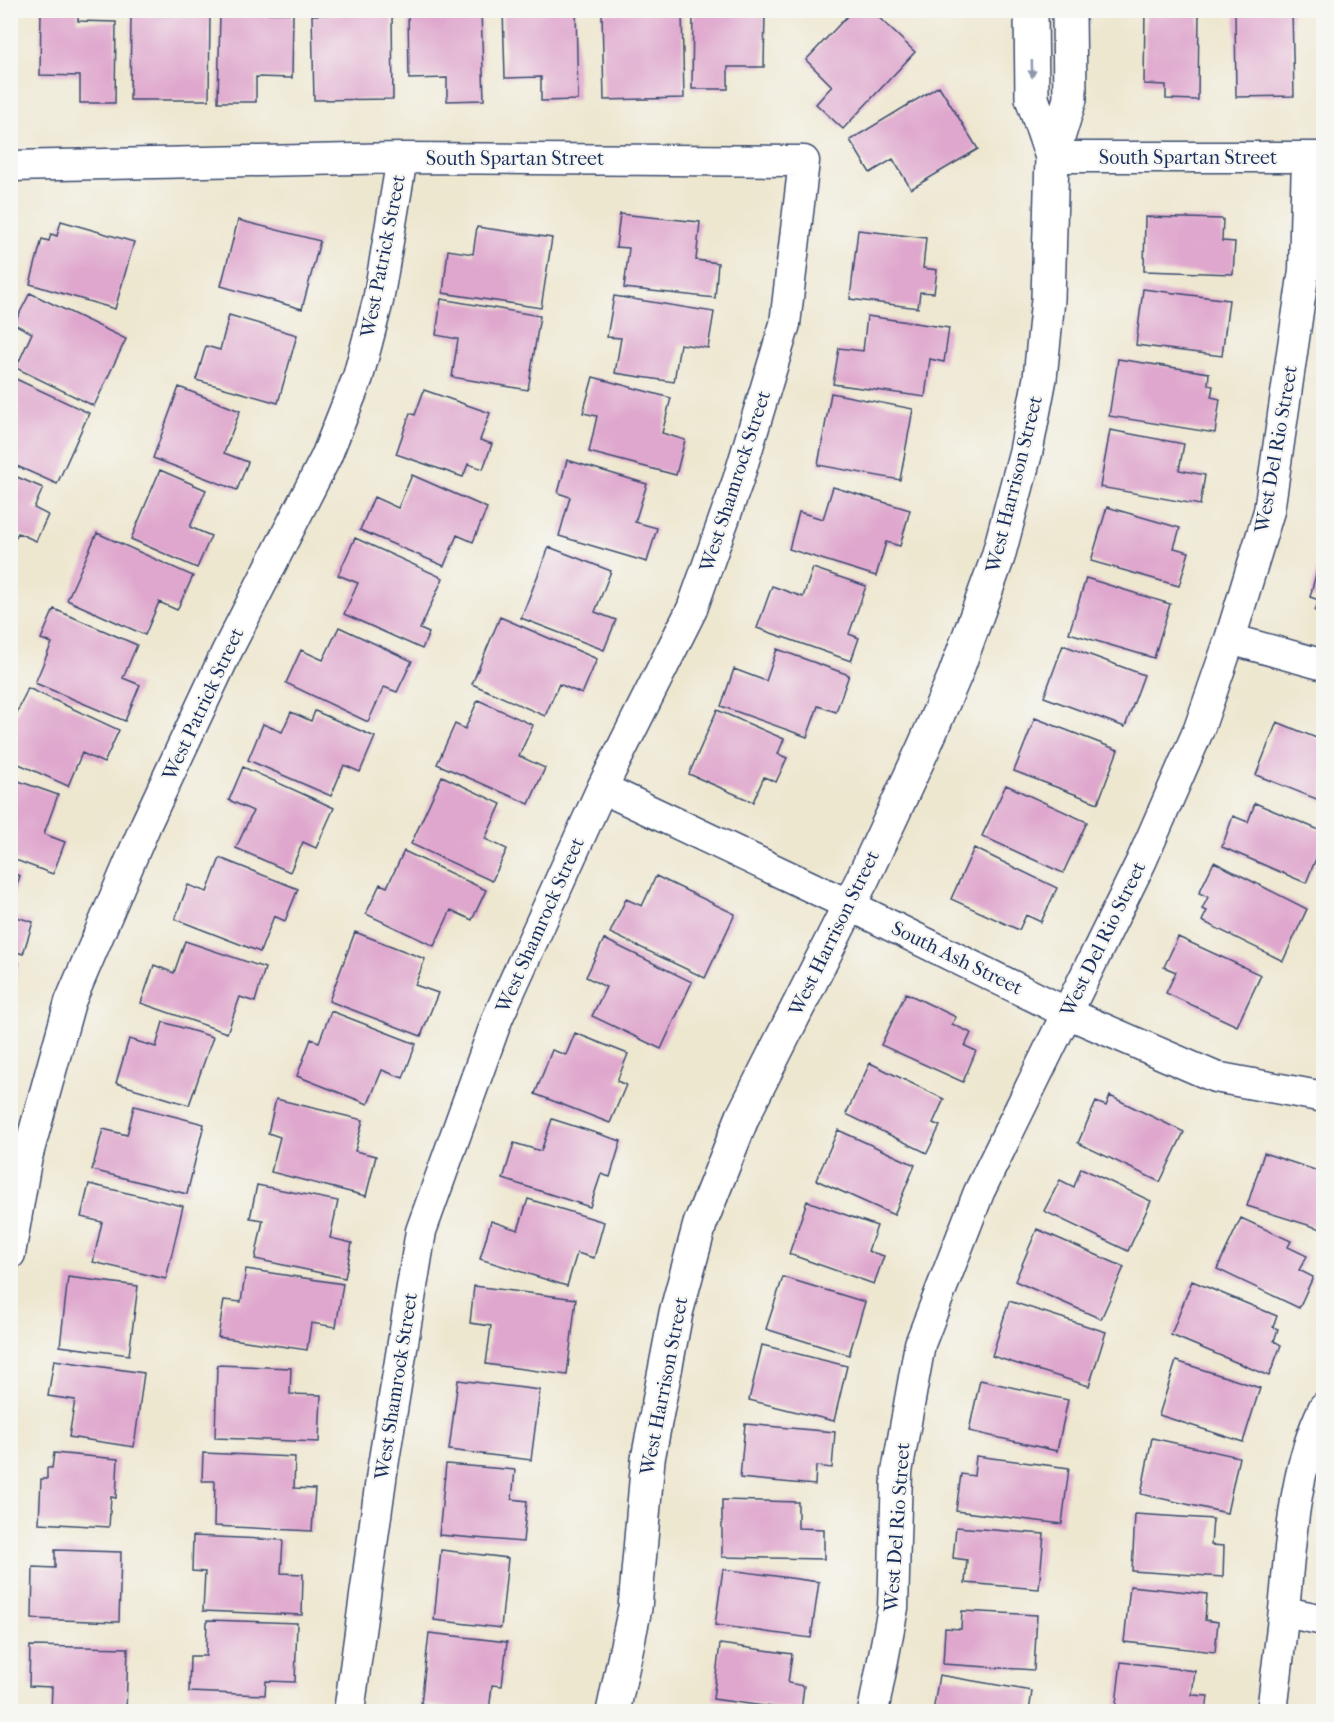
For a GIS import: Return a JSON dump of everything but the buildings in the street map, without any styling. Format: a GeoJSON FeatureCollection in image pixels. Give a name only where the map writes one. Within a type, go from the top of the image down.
{"type":"FeatureCollection","features":[{"type":"Feature","properties":{"kind":"street","name":"West Harrison Street"},"geometry":{"type":"LineString","coordinates":[[1031,10],[1032,98],[1052,157]]}},
{"type":"Feature","properties":{"kind":"street","name":"West Harrison Street"},"geometry":{"type":"LineString","coordinates":[[614,1712],[635,1608],[648,1459],[676,1312],[700,1224],[743,1116],[849,904],[924,747],[955,675],[998,557],[1026,451],[1040,378],[1048,299],[1052,157],[1070,99],[1069,10]]}},
{"type":"Feature","properties":{"kind":"street","name":"South Spartan Street"},"geometry":{"type":"LineString","coordinates":[[1052,157],[1315,157]]}},
{"type":"Feature","properties":{"kind":"street","name":"West Del Rio Street"},"geometry":{"type":"LineString","coordinates":[[873,1712],[893,1608],[897,1472],[920,1344],[979,1192],[1150,841],[1199,729],[1230,639],[1269,511],[1304,270],[1315,157]]}},
{"type":"Feature","properties":{"kind":"street","name":"South Spartan Street"},"geometry":{"type":"LineString","coordinates":[[10,166],[402,158],[804,161]]}},
{"type":"Feature","properties":{"kind":"street","name":"West Patrick Street"},"geometry":{"type":"LineString","coordinates":[[10,1254],[26,1161],[70,1002],[146,824],[227,651],[326,457],[358,377],[378,301],[402,158]]}},
{"type":"Feature","properties":{"kind":"street","name":"West Shamrock Street"},"geometry":{"type":"LineString","coordinates":[[349,1712],[382,1472],[421,1231],[498,1017],[602,788],[692,609],[738,480],[785,324],[804,161]]}},
{"type":"Feature","properties":{"kind":"street"},"geometry":{"type":"LineString","coordinates":[[1230,639],[1323,665]]}},
{"type":"Feature","properties":{"kind":"street","name":"South Ash Street"},"geometry":{"type":"LineString","coordinates":[[602,788],[849,904],[1067,1013],[1215,1077],[1323,1097]]}},
{"type":"Feature","properties":{"kind":"street"},"geometry":{"type":"LineString","coordinates":[[1272,1712],[1291,1528],[1311,1433],[1323,1407]]}},
{"type":"Feature","properties":{"kind":"street"},"geometry":{"type":"LineString","coordinates":[[1284,1612],[1323,1620]]}}]}
